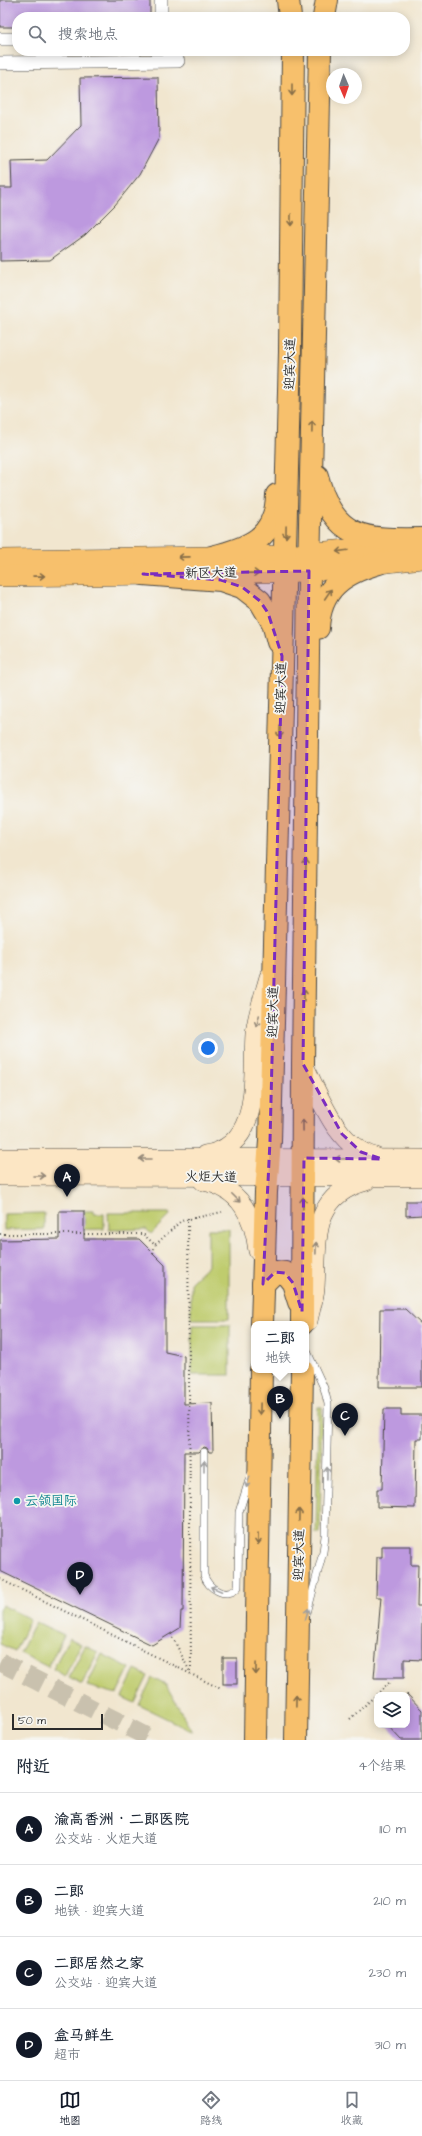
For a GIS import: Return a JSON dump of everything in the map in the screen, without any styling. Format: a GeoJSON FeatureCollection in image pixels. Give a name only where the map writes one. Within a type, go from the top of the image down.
{"type":"FeatureCollection","features":[{"type":"Feature","properties":{"kind":"highway"},"geometry":{"type":"LineString","coordinates":[[288,0],[291,12]]}},
{"type":"Feature","properties":{"kind":"highway"},"geometry":{"type":"LineString","coordinates":[[293,12],[294,0]]}},
{"type":"Feature","properties":{"kind":"highway"},"geometry":{"type":"LineString","coordinates":[[321,0],[322,12]]}},
{"type":"Feature","properties":{"kind":"highway"},"geometry":{"type":"LineString","coordinates":[[323,12],[327,0]]}},
{"type":"Feature","properties":{"kind":"highway","name":"迎宾大道"},"geometry":{"type":"LineString","coordinates":[[262,1321],[286,564],[293,56]]}},
{"type":"Feature","properties":{"kind":"highway","name":"迎宾大道"},"geometry":{"type":"LineString","coordinates":[[304,1321],[303,1064],[311,456],[320,56]]}},
{"type":"Feature","properties":{"kind":"highway"},"geometry":{"type":"LineString","coordinates":[[212,557],[234,552],[254,543],[268,529],[276,514],[280,393],[290,351]]}},
{"type":"Feature","properties":{"kind":"highway"},"geometry":{"type":"LineString","coordinates":[[311,456],[324,500],[340,523],[348,529],[368,537],[386,540],[422,540]]}},
{"type":"Feature","properties":{"kind":"highway"},"geometry":{"type":"LineString","coordinates":[[308,686],[318,656],[319,614],[324,601],[332,588],[346,576],[379,562]]}},
{"type":"Feature","properties":{"kind":"highway"},"geometry":{"type":"LineString","coordinates":[[142,574],[221,580],[242,586],[260,601],[268,613],[273,623],[282,656]]}},
{"type":"Feature","properties":{"kind":"highway"},"geometry":{"type":"LineString","coordinates":[[274,956],[282,1015],[283,1060],[285,1065],[291,1068],[303,1064]]}},
{"type":"Feature","properties":{"kind":"highway"},"geometry":{"type":"LineString","coordinates":[[263,1284],[275,1272],[285,1273],[293,1283],[304,1321]]}},
{"type":"Feature","properties":{"kind":"highway"},"geometry":{"type":"LineString","coordinates":[[255,1740],[261,1373]]}},
{"type":"Feature","properties":{"kind":"highway","name":"迎宾大道"},"geometry":{"type":"LineString","coordinates":[[297,1737],[302,1373]]}},
{"type":"Feature","properties":{"kind":"main road","name":"新区大道"},"geometry":{"type":"LineString","coordinates":[[310,563],[422,540]]}},
{"type":"Feature","properties":{"kind":"main road","name":"新区大道"},"geometry":{"type":"LineString","coordinates":[[0,560],[212,557],[286,564]]}},
{"type":"Feature","properties":{"kind":"main road","name":"新区大道"},"geometry":{"type":"LineString","coordinates":[[0,576],[142,574],[286,564],[379,562],[422,558]]}},
{"type":"Feature","properties":{"kind":"main road"},"geometry":{"type":"LineString","coordinates":[[184,1159],[209,1155],[224,1148],[238,1135],[249,1117],[253,1098],[256,1033],[274,956]]}},
{"type":"Feature","properties":{"kind":"main road"},"geometry":{"type":"LineString","coordinates":[[303,1064],[334,1123],[342,1134],[361,1152],[382,1159]]}},
{"type":"Feature","properties":{"kind":"main road","name":"火炬大道"},"geometry":{"type":"LineString","coordinates":[[0,1158],[184,1159],[268,1168]]}},
{"type":"Feature","properties":{"kind":"main road","name":"火炬大道"},"geometry":{"type":"LineString","coordinates":[[0,1176],[174,1176],[268,1168],[304,1168],[382,1159],[422,1159]]}},
{"type":"Feature","properties":{"kind":"main road","name":"火炬大道"},"geometry":{"type":"LineString","coordinates":[[304,1168],[380,1178],[422,1177]]}},
{"type":"Feature","properties":{"kind":"main road"},"geometry":{"type":"LineString","coordinates":[[174,1176],[212,1183],[224,1187],[240,1201],[250,1216],[256,1232],[263,1284]]}},
{"type":"Feature","properties":{"kind":"main road"},"geometry":{"type":"LineString","coordinates":[[304,1321],[315,1289],[316,1242],[320,1219],[331,1202],[344,1190],[380,1178]]}},
{"type":"Feature","properties":{"kind":"street"},"geometry":{"type":"LineString","coordinates":[[161,0],[161,12]]}},
{"type":"Feature","properties":{"kind":"street"},"geometry":{"type":"LineString","coordinates":[[0,39],[12,39]]}},
{"type":"Feature","properties":{"kind":"street"},"geometry":{"type":"LineString","coordinates":[[0,63],[178,61]]}},
{"type":"Feature","properties":{"kind":"lane"},"geometry":{"type":"LineString","coordinates":[[297,1652],[323,1552],[325,1536],[328,1404],[324,1388],[309,1356]]}},
{"type":"Feature","properties":{"kind":"lane"},"geometry":{"type":"LineString","coordinates":[[204,1452],[204,1575],[207,1584],[213,1590],[231,1592],[236,1590],[239,1584],[239,1512],[260,1445]]}},
{"type":"Feature","properties":{"kind":"path"},"geometry":{"type":"LineString","coordinates":[[153,1253],[155,1245],[181,1221],[188,1218],[222,1212]]}},
{"type":"Feature","properties":{"kind":"path"},"geometry":{"type":"LineString","coordinates":[[188,1218],[190,1674]]}},
{"type":"Feature","properties":{"kind":"path"},"geometry":{"type":"LineString","coordinates":[[0,1234],[143,1234],[155,1245]]}},
{"type":"Feature","properties":{"kind":"path"},"geometry":{"type":"LineString","coordinates":[[0,1579],[221,1689]]}},
{"type":"Feature","properties":{"kind":"path"},"geometry":{"type":"LineString","coordinates":[[171,1634],[190,1674]]}},
{"type":"Feature","properties":{"kind":"path"},"geometry":{"type":"LineString","coordinates":[[350,1719],[389,1683]]}},
{"type":"Feature","properties":{"kind":"highlighted area"},"geometry":{"type":"Polygon","coordinates":[[[309,571],[303,1064],[342,1134],[361,1152],[382,1159],[304,1158],[302,1312],[293,1283],[285,1273],[275,1272],[263,1284],[270,1141],[282,656],[268,613],[260,601],[242,587],[221,580],[143,574],[309,571]]]}},
{"type":"Feature","properties":{"kind":"green space"},"geometry":{"type":"Polygon","coordinates":[[[84,1211],[94,1211],[94,1214],[104,1214],[104,1229],[59,1230],[84,1224],[84,1211]]]}},
{"type":"Feature","properties":{"kind":"green space"},"geometry":{"type":"Polygon","coordinates":[[[44,1213],[44,1229],[4,1230],[4,1214],[44,1213]]]}},
{"type":"Feature","properties":{"kind":"green space"},"geometry":{"type":"Polygon","coordinates":[[[108,1213],[169,1213],[170,1215],[151,1234],[146,1229],[109,1230],[108,1213]]]}},
{"type":"Feature","properties":{"kind":"green space"},"geometry":{"type":"Polygon","coordinates":[[[208,1229],[229,1229],[229,1319],[191,1319],[191,1282],[208,1266],[208,1229]]]}},
{"type":"Feature","properties":{"kind":"green space"},"geometry":{"type":"Polygon","coordinates":[[[192,1325],[230,1325],[230,1375],[192,1375],[192,1325]]]}},
{"type":"Feature","properties":{"kind":"green space"},"geometry":{"type":"Polygon","coordinates":[[[318,1407],[322,1407],[320,1533],[316,1533],[318,1407]]]}},
{"type":"Feature","properties":{"kind":"green space"},"geometry":{"type":"Polygon","coordinates":[[[2,1605],[30,1619],[15,1651],[0,1644],[0,1610],[2,1605]]]}},
{"type":"Feature","properties":{"kind":"green space"},"geometry":{"type":"Polygon","coordinates":[[[36,1622],[64,1635],[48,1667],[20,1653],[36,1622]]]}},
{"type":"Feature","properties":{"kind":"green space"},"geometry":{"type":"Polygon","coordinates":[[[69,1638],[81,1644],[65,1676],[53,1669],[69,1638]]]}},
{"type":"Feature","properties":{"kind":"green space"},"geometry":{"type":"Polygon","coordinates":[[[85,1646],[98,1652],[82,1684],[69,1677],[85,1646]]]}},
{"type":"Feature","properties":{"kind":"green space"},"geometry":{"type":"Polygon","coordinates":[[[102,1654],[130,1668],[117,1694],[87,1686],[102,1654]]]}},
{"type":"Feature","properties":{"kind":"green space"},"geometry":{"type":"Polygon","coordinates":[[[135,1670],[148,1676],[135,1703],[122,1697],[135,1670]]]}},
{"type":"Feature","properties":{"kind":"green space"},"geometry":{"type":"Polygon","coordinates":[[[152,1678],[166,1685],[192,1731],[139,1705],[152,1678]]]}},
{"type":"Feature","properties":{"kind":"building"},"geometry":{"type":"Polygon","coordinates":[[[0,0],[150,0],[150,12],[12,12],[12,27],[0,27],[0,0]]]}},
{"type":"Feature","properties":{"kind":"building"},"geometry":{"type":"Polygon","coordinates":[[[158,77],[159,138],[140,174],[115,205],[85,235],[50,260],[0,261],[0,188],[12,188],[11,161],[47,160],[81,125],[80,78],[158,77]]]}},
{"type":"Feature","properties":{"kind":"building"},"geometry":{"type":"Polygon","coordinates":[[[406,1201],[422,1201],[422,1215],[406,1216],[406,1201]]]}},
{"type":"Feature","properties":{"kind":"building"},"geometry":{"type":"Polygon","coordinates":[[[59,1211],[84,1211],[84,1239],[139,1239],[165,1265],[165,1352],[184,1356],[184,1404],[212,1403],[213,1452],[209,1452],[207,1448],[204,1447],[199,1452],[184,1452],[183,1611],[181,1611],[180,1628],[152,1645],[0,1571],[0,1240],[59,1239],[59,1211]]]}},
{"type":"Feature","properties":{"kind":"building"},"geometry":{"type":"Polygon","coordinates":[[[380,1309],[405,1309],[422,1325],[422,1387],[379,1387],[380,1309]]]}},
{"type":"Feature","properties":{"kind":"building"},"geometry":{"type":"Polygon","coordinates":[[[384,1409],[401,1409],[401,1415],[422,1415],[422,1439],[416,1439],[415,1508],[377,1507],[377,1489],[382,1489],[384,1409]]]}},
{"type":"Feature","properties":{"kind":"building"},"geometry":{"type":"Polygon","coordinates":[[[382,1546],[411,1546],[411,1565],[418,1565],[417,1606],[422,1606],[422,1660],[404,1659],[404,1678],[374,1678],[381,1597],[376,1597],[377,1557],[382,1557],[382,1546]]]}},
{"type":"Feature","properties":{"kind":"building"},"geometry":{"type":"Polygon","coordinates":[[[223,1658],[237,1658],[237,1684],[223,1684],[223,1658]]]}},
{"type":"Feature","properties":{"kind":"building"},"geometry":{"type":"Polygon","coordinates":[[[410,1697],[422,1710],[422,1740],[401,1740],[390,1728],[410,1728],[410,1697]]]}},
{"type":"Feature","properties":{"kind":"tunnel"},"geometry":{"type":"LineString","coordinates":[[0,1662],[154,1740]]}},
{"type":"Feature","properties":{"kind":"place","name":"渝高香洲‧二郎医院"},"geometry":{"type":"Point","coordinates":[67,1197]}},
{"type":"Feature","properties":{"kind":"place","name":"二郎"},"geometry":{"type":"Point","coordinates":[280,1419]}},
{"type":"Feature","properties":{"kind":"place","name":"二郎居然之家"},"geometry":{"type":"Point","coordinates":[345,1436]}},
{"type":"Feature","properties":{"kind":"place","name":"云领国际"},"geometry":{"type":"Point","coordinates":[17,1501]}},
{"type":"Feature","properties":{"kind":"place","name":"盒马鲜生"},"geometry":{"type":"Point","coordinates":[80,1595]}}]}
